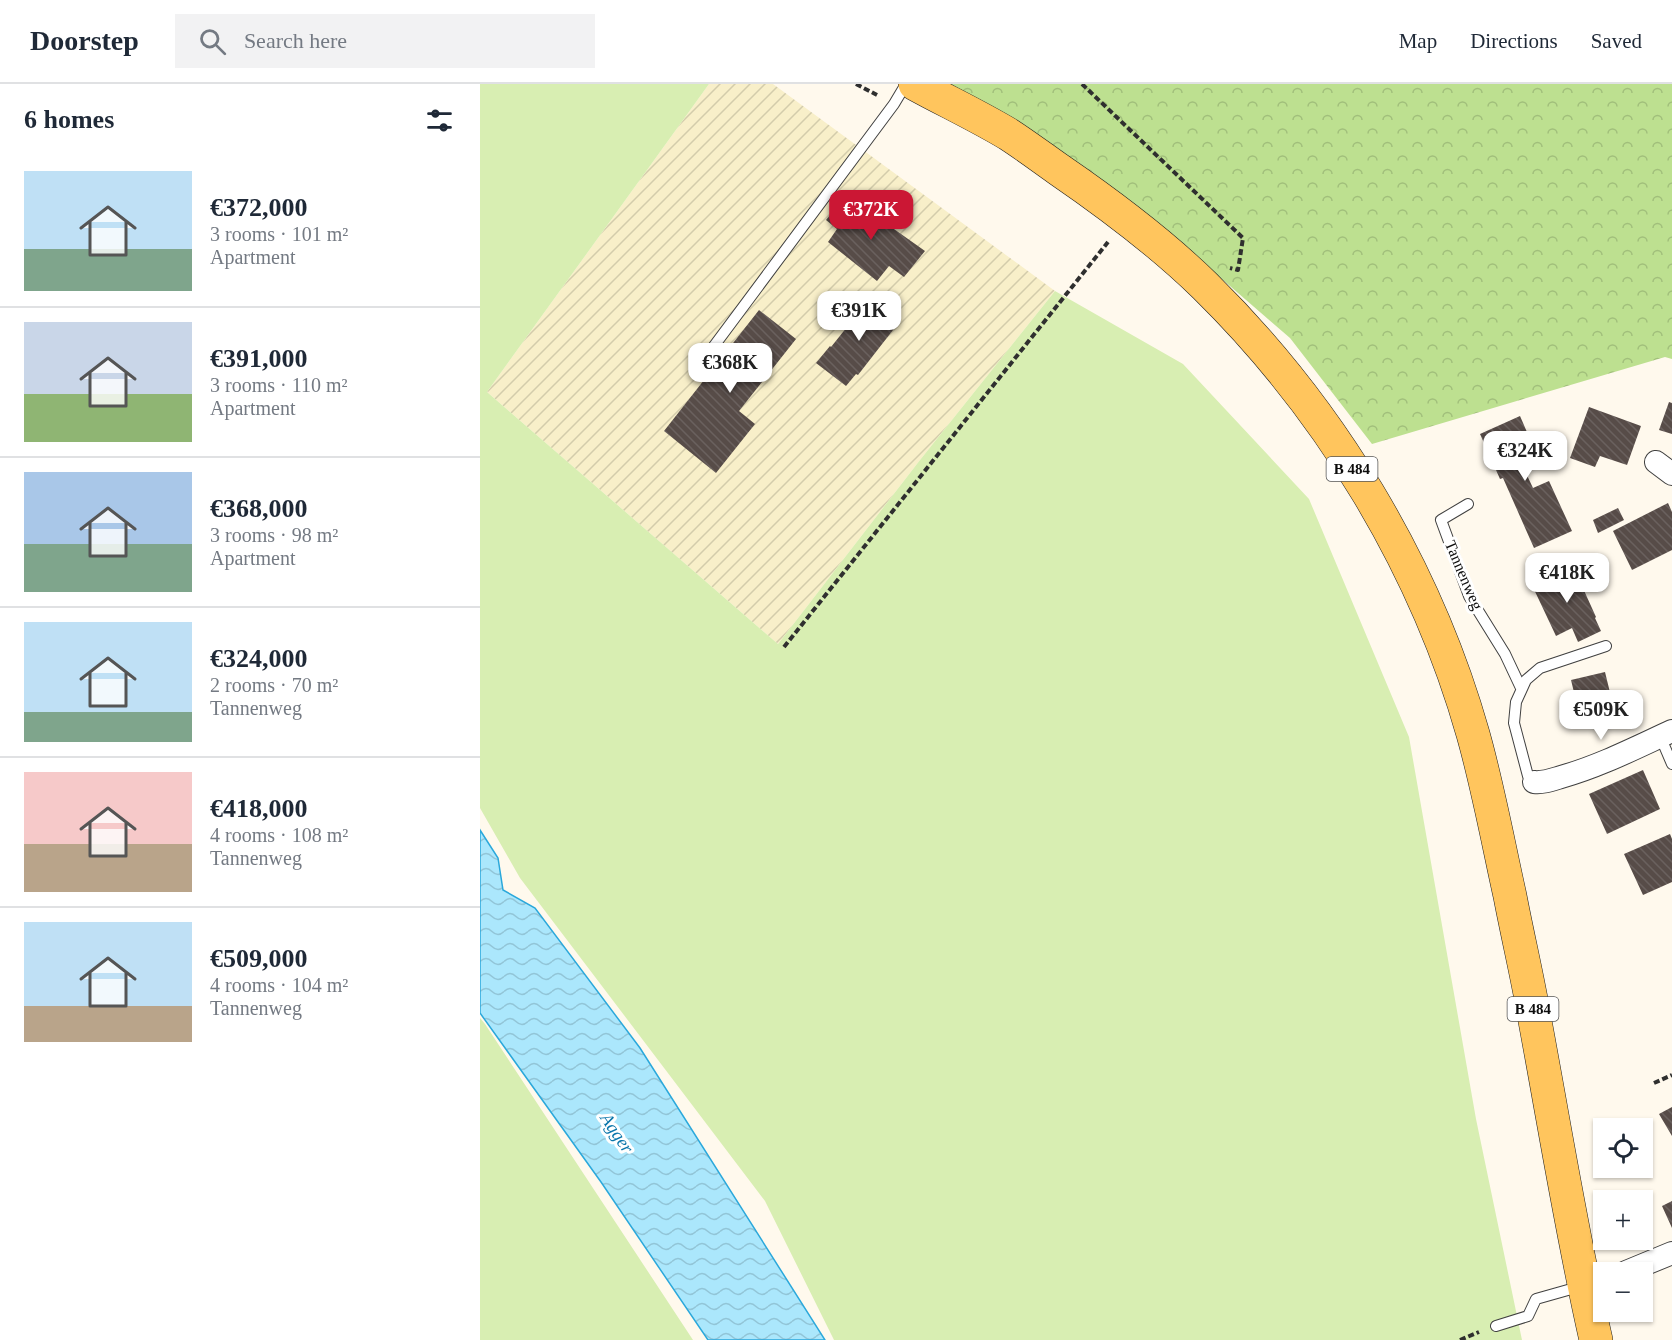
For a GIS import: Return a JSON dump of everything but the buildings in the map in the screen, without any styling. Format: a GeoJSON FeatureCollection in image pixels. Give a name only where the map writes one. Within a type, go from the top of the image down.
{"type":"FeatureCollection","features":[{"type":"Feature","properties":{"kind":"main road","name":"B 484"},"geometry":{"type":"LineString","coordinates":[[905,94],[1008,134],[1092,192],[1163,249],[1204,286],[1278,365],[1331,435],[1381,514],[1405,560],[1446,652],[1473,734],[1496,830],[1534,1017],[1593,1282]]}},
{"type":"Feature","properties":{"kind":"main road","name":"B 484"},"geometry":{"type":"LineString","coordinates":[[1595,1322],[1596,1340]]}},
{"type":"Feature","properties":{"kind":"street"},"geometry":{"type":"LineString","coordinates":[[1534,782],[1542,783],[1579,772],[1666,734]]}},
{"type":"Feature","properties":{"kind":"street"},"geometry":{"type":"LineString","coordinates":[[1650,1262],[1672,1253]]}},
{"type":"Feature","properties":{"kind":"lane"},"geometry":{"type":"LineString","coordinates":[[711,350],[905,94],[906,84]]}},
{"type":"Feature","properties":{"kind":"lane","name":"Tannenweg"},"geometry":{"type":"LineString","coordinates":[[1468,504],[1441,520],[1469,596],[1505,654],[1521,688]]}},
{"type":"Feature","properties":{"kind":"lane"},"geometry":{"type":"LineString","coordinates":[[1534,782],[1528,776],[1514,723],[1521,688],[1539,668],[1606,646]]}},
{"type":"Feature","properties":{"kind":"lane"},"geometry":{"type":"LineString","coordinates":[[1666,734],[1672,764]]}},
{"type":"Feature","properties":{"kind":"lane"},"geometry":{"type":"LineString","coordinates":[[1496,1326],[1528,1316],[1536,1299],[1593,1282]]}},
{"type":"Feature","properties":{"kind":"path"},"geometry":{"type":"LineString","coordinates":[[856,84],[905,94]]}},
{"type":"Feature","properties":{"kind":"path"},"geometry":{"type":"LineString","coordinates":[[1082,84],[1243,238],[1238,270],[1227,267]]}},
{"type":"Feature","properties":{"kind":"path"},"geometry":{"type":"LineString","coordinates":[[784,647],[1109,241],[1102,234]]}},
{"type":"Feature","properties":{"kind":"path"},"geometry":{"type":"LineString","coordinates":[[1654,1083],[1672,1075]]}},
{"type":"Feature","properties":{"kind":"shaded area"},"geometry":{"type":"Polygon","coordinates":[[[709,84],[773,84],[1055,291],[920,460],[778,644],[487,392],[709,84]]]}},
{"type":"Feature","properties":{"kind":"green space"},"geometry":{"type":"Polygon","coordinates":[[[480,84],[709,84],[487,392],[778,644],[920,460],[1055,291],[1183,364],[1309,499],[1409,737],[1476,1119],[1522,1340],[834,1340],[765,1201],[520,878],[480,808],[480,84]]]}},
{"type":"Feature","properties":{"kind":"green space"},"geometry":{"type":"Polygon","coordinates":[[[945,84],[1672,84],[1672,359],[1665,357],[1372,444],[1290,338],[1163,228],[945,84]]]}},
{"type":"Feature","properties":{"kind":"green space"},"geometry":{"type":"Polygon","coordinates":[[[480,1018],[485,1024],[693,1340],[480,1340],[480,1018]]]}},
{"type":"Feature","properties":{"kind":"water","name":"Agger"},"geometry":{"type":"Polygon","coordinates":[[[480,830],[498,858],[503,890],[535,908],[640,1048],[825,1340],[708,1340],[601,1182],[480,1013],[480,830]]]}}]}
